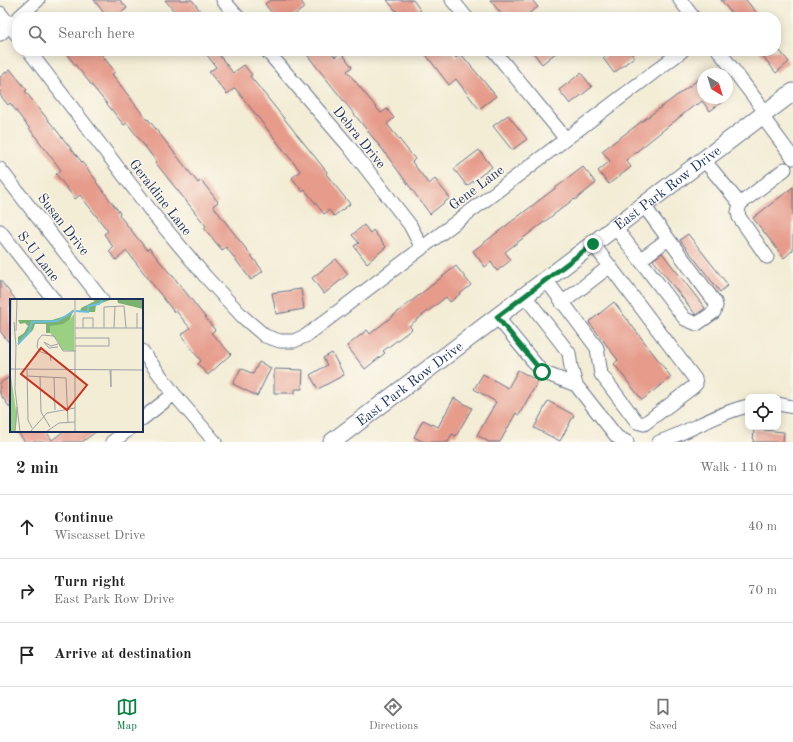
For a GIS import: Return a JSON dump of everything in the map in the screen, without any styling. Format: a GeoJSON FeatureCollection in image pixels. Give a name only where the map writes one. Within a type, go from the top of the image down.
{"type":"FeatureCollection","features":[{"type":"Feature","properties":{"kind":"main road","name":"East Park Row Drive"},"geometry":{"type":"LineString","coordinates":[[332,442],[793,92]]}},
{"type":"Feature","properties":{"kind":"street"},"geometry":{"type":"LineString","coordinates":[[26,12],[38,0]]}},
{"type":"Feature","properties":{"kind":"street"},"geometry":{"type":"LineString","coordinates":[[223,0],[234,12]]}},
{"type":"Feature","properties":{"kind":"street"},"geometry":{"type":"LineString","coordinates":[[452,0],[462,12]]}},
{"type":"Feature","properties":{"kind":"street"},"geometry":{"type":"LineString","coordinates":[[680,0],[689,12]]}},
{"type":"Feature","properties":{"kind":"street"},"geometry":{"type":"LineString","coordinates":[[0,13],[12,25]]}},
{"type":"Feature","properties":{"kind":"street","name":"Geraldine Lane"},"geometry":{"type":"LineString","coordinates":[[33,56],[154,215],[204,276],[243,317],[265,336],[280,341],[286,341]]}},
{"type":"Feature","properties":{"kind":"street","name":"Debra Drive"},"geometry":{"type":"LineString","coordinates":[[271,56],[347,144],[410,225],[422,248]]}},
{"type":"Feature","properties":{"kind":"street"},"geometry":{"type":"LineString","coordinates":[[498,56],[566,139]]}},
{"type":"Feature","properties":{"kind":"street","name":"Gene Lane"},"geometry":{"type":"LineString","coordinates":[[286,341],[294,340],[307,335],[675,56]]}},
{"type":"Feature","properties":{"kind":"street"},"geometry":{"type":"LineString","coordinates":[[723,56],[793,158]]}},
{"type":"Feature","properties":{"kind":"street"},"geometry":{"type":"LineString","coordinates":[[704,160],[740,204]]}},
{"type":"Feature","properties":{"kind":"street"},"geometry":{"type":"LineString","coordinates":[[767,257],[739,217],[738,212],[740,204],[785,169]]}},
{"type":"Feature","properties":{"kind":"street","name":"Susan Drive"},"geometry":{"type":"LineString","coordinates":[[1,171],[101,299]]}},
{"type":"Feature","properties":{"kind":"street"},"geometry":{"type":"LineString","coordinates":[[615,228],[685,319],[697,324],[714,312],[716,306],[715,302],[644,206]]}},
{"type":"Feature","properties":{"kind":"street","name":"S-U Lane"},"geometry":{"type":"LineString","coordinates":[[0,231],[53,299]]}},
{"type":"Feature","properties":{"kind":"street"},"geometry":{"type":"LineString","coordinates":[[640,260],[668,239]]}},
{"type":"Feature","properties":{"kind":"street"},"geometry":{"type":"LineString","coordinates":[[546,280],[597,348],[601,374],[636,422],[644,424],[694,387],[696,384],[695,379],[593,244]]}},
{"type":"Feature","properties":{"kind":"street"},"geometry":{"type":"LineString","coordinates":[[562,303],[610,266]]}},
{"type":"Feature","properties":{"kind":"street"},"geometry":{"type":"LineString","coordinates":[[525,296],[569,353],[576,385],[617,437],[627,442]]}},
{"type":"Feature","properties":{"kind":"street"},"geometry":{"type":"LineString","coordinates":[[497,317],[542,372],[576,385]]}},
{"type":"Feature","properties":{"kind":"street"},"geometry":{"type":"LineString","coordinates":[[143,352],[174,394],[215,442]]}},
{"type":"Feature","properties":{"kind":"street"},"geometry":{"type":"LineString","coordinates":[[143,418],[174,394]]}},
{"type":"Feature","properties":{"kind":"street"},"geometry":{"type":"LineString","coordinates":[[781,404],[793,406]]}},
{"type":"Feature","properties":{"kind":"street"},"geometry":{"type":"LineString","coordinates":[[659,442],[677,436],[715,417],[745,407]]}},
{"type":"Feature","properties":{"kind":"street"},"geometry":{"type":"LineString","coordinates":[[112,442],[126,432]]}},
{"type":"Feature","properties":{"kind":"building"},"geometry":{"type":"Polygon","coordinates":[[[94,0],[120,0],[127,8],[122,12],[103,12],[94,0]]]}},
{"type":"Feature","properties":{"kind":"building"},"geometry":{"type":"Polygon","coordinates":[[[165,0],[192,0],[201,12],[175,12],[165,0]]]}},
{"type":"Feature","properties":{"kind":"building"},"geometry":{"type":"Polygon","coordinates":[[[271,0],[300,0],[305,7],[298,12],[271,12],[265,4],[271,0]]]}},
{"type":"Feature","properties":{"kind":"building"},"geometry":{"type":"Polygon","coordinates":[[[387,0],[413,0],[421,11],[420,12],[397,12],[387,0]]]}},
{"type":"Feature","properties":{"kind":"building"},"geometry":{"type":"Polygon","coordinates":[[[490,0],[532,0],[538,7],[531,12],[500,12],[490,0]]]}},
{"type":"Feature","properties":{"kind":"building"},"geometry":{"type":"Polygon","coordinates":[[[721,0],[746,0],[756,12],[730,12],[721,0]]]}},
{"type":"Feature","properties":{"kind":"building"},"geometry":{"type":"Polygon","coordinates":[[[781,52],[789,62],[776,73],[763,56],[781,56],[781,52]]]}},
{"type":"Feature","properties":{"kind":"building"},"geometry":{"type":"Polygon","coordinates":[[[68,56],[103,56],[115,72],[112,74],[147,120],[148,119],[198,183],[201,180],[218,202],[213,206],[263,271],[251,280],[226,247],[222,250],[204,228],[206,226],[155,162],[156,161],[127,123],[124,125],[68,56]]]}},
{"type":"Feature","properties":{"kind":"building"},"geometry":{"type":"Polygon","coordinates":[[[208,56],[220,56],[233,73],[244,65],[252,75],[250,76],[327,172],[326,174],[350,204],[334,216],[329,210],[324,214],[305,190],[303,192],[292,178],[300,171],[235,88],[227,94],[209,72],[216,67],[208,56]]]}},
{"type":"Feature","properties":{"kind":"building"},"geometry":{"type":"Polygon","coordinates":[[[308,56],[344,56],[352,67],[347,71],[375,106],[381,113],[387,109],[394,118],[387,124],[415,159],[412,162],[429,184],[435,179],[450,198],[430,214],[382,149],[308,56]]]}},
{"type":"Feature","properties":{"kind":"building"},"geometry":{"type":"Polygon","coordinates":[[[427,56],[455,56],[456,58],[463,56],[496,96],[479,109],[456,79],[449,85],[427,56]]]}},
{"type":"Feature","properties":{"kind":"building"},"geometry":{"type":"Polygon","coordinates":[[[536,56],[552,56],[542,64],[536,56]]]}},
{"type":"Feature","properties":{"kind":"building"},"geometry":{"type":"Polygon","coordinates":[[[606,56],[634,57],[614,73],[603,58],[606,56]]]}},
{"type":"Feature","properties":{"kind":"building"},"geometry":{"type":"Polygon","coordinates":[[[10,69],[27,90],[25,91],[97,181],[96,182],[120,213],[119,215],[147,250],[149,248],[173,276],[215,330],[211,333],[231,354],[208,375],[198,364],[201,361],[181,335],[190,328],[176,311],[174,312],[127,251],[116,260],[109,251],[113,247],[104,234],[108,231],[80,195],[75,199],[56,174],[61,170],[10,103],[8,105],[0,95],[0,77],[10,69]]]}},
{"type":"Feature","properties":{"kind":"building"},"geometry":{"type":"Polygon","coordinates":[[[581,73],[592,87],[570,104],[559,90],[581,73]]]}},
{"type":"Feature","properties":{"kind":"building"},"geometry":{"type":"Polygon","coordinates":[[[697,80],[697,104],[698,104],[697,105],[696,104],[626,160],[631,167],[609,184],[598,171],[610,161],[602,151],[697,80]]]}},
{"type":"Feature","properties":{"kind":"building"},"geometry":{"type":"Polygon","coordinates":[[[704,104],[719,104],[710,111],[704,104]]]}},
{"type":"Feature","properties":{"kind":"building"},"geometry":{"type":"Polygon","coordinates":[[[508,115],[527,139],[512,150],[493,126],[508,115]]]}},
{"type":"Feature","properties":{"kind":"building"},"geometry":{"type":"Polygon","coordinates":[[[479,150],[492,167],[467,186],[454,169],[479,150]]]}},
{"type":"Feature","properties":{"kind":"building"},"geometry":{"type":"Polygon","coordinates":[[[583,167],[596,183],[505,252],[511,260],[497,271],[491,262],[485,267],[473,251],[583,167]]]}},
{"type":"Feature","properties":{"kind":"building"},"geometry":{"type":"Polygon","coordinates":[[[793,187],[793,250],[784,258],[753,218],[793,187]]]}},
{"type":"Feature","properties":{"kind":"building"},"geometry":{"type":"Polygon","coordinates":[[[364,225],[370,233],[373,230],[386,247],[367,263],[354,246],[359,243],[352,235],[364,225]]]}},
{"type":"Feature","properties":{"kind":"building"},"geometry":{"type":"Polygon","coordinates":[[[688,234],[728,285],[720,292],[680,240],[688,234]]]}},
{"type":"Feature","properties":{"kind":"building"},"geometry":{"type":"Polygon","coordinates":[[[662,253],[705,308],[696,315],[653,260],[662,253]]]}},
{"type":"Feature","properties":{"kind":"building"},"geometry":{"type":"Polygon","coordinates":[[[336,259],[348,274],[324,294],[312,278],[336,259]]]}},
{"type":"Feature","properties":{"kind":"building"},"geometry":{"type":"Polygon","coordinates":[[[456,266],[471,285],[450,302],[446,297],[409,326],[412,329],[383,351],[385,353],[365,369],[347,346],[367,330],[370,334],[456,266]]]}},
{"type":"Feature","properties":{"kind":"building"},"geometry":{"type":"Polygon","coordinates":[[[0,280],[15,299],[10,299],[10,344],[0,331],[0,280]]]}},
{"type":"Feature","properties":{"kind":"building"},"geometry":{"type":"Polygon","coordinates":[[[301,289],[304,309],[276,314],[272,293],[301,289]]]}},
{"type":"Feature","properties":{"kind":"building"},"geometry":{"type":"Polygon","coordinates":[[[614,302],[671,377],[642,400],[614,364],[618,360],[589,322],[614,302]]]}},
{"type":"Feature","properties":{"kind":"building"},"geometry":{"type":"Polygon","coordinates":[[[332,353],[344,375],[318,389],[310,375],[327,365],[323,358],[332,353]]]}},
{"type":"Feature","properties":{"kind":"building"},"geometry":{"type":"Polygon","coordinates":[[[259,362],[271,368],[257,396],[233,384],[241,368],[253,374],[259,362]]]}},
{"type":"Feature","properties":{"kind":"building"},"geometry":{"type":"Polygon","coordinates":[[[274,369],[303,370],[302,389],[295,389],[295,393],[274,393],[274,369]]]}},
{"type":"Feature","properties":{"kind":"building"},"geometry":{"type":"Polygon","coordinates":[[[518,370],[538,381],[519,415],[516,413],[500,442],[489,442],[477,435],[496,402],[474,389],[483,374],[508,388],[518,370]]]}},
{"type":"Feature","properties":{"kind":"building"},"geometry":{"type":"Polygon","coordinates":[[[10,377],[10,408],[0,394],[0,383],[10,377]]]}},
{"type":"Feature","properties":{"kind":"building"},"geometry":{"type":"Polygon","coordinates":[[[454,398],[472,408],[456,436],[452,434],[448,442],[424,442],[414,437],[423,420],[438,427],[454,398]]]}},
{"type":"Feature","properties":{"kind":"building"},"geometry":{"type":"Polygon","coordinates":[[[548,401],[574,415],[560,441],[534,428],[548,401]]]}},
{"type":"Feature","properties":{"kind":"building"},"geometry":{"type":"Polygon","coordinates":[[[754,430],[784,432],[783,442],[753,442],[754,430]]]}},
{"type":"Feature","properties":{"kind":"building"},"geometry":{"type":"Polygon","coordinates":[[[18,432],[47,432],[52,440],[63,432],[96,432],[82,442],[25,442],[18,432]]]}},
{"type":"Feature","properties":{"kind":"route"},"geometry":{"type":"LineString","coordinates":[[542,372],[497,317],[593,244]]}}]}
